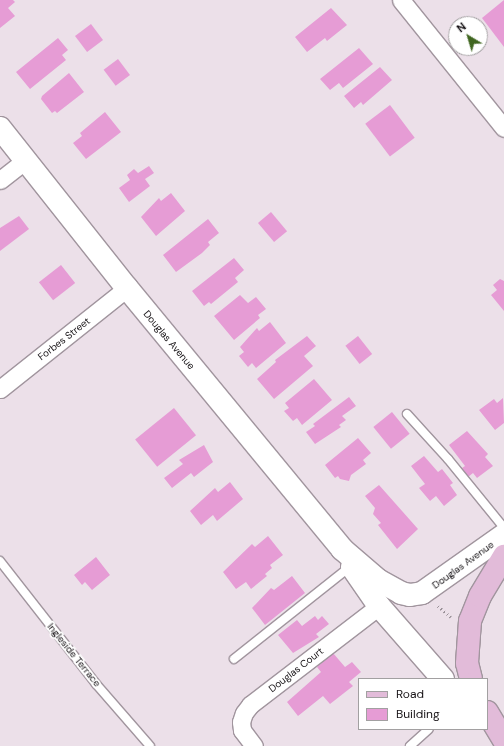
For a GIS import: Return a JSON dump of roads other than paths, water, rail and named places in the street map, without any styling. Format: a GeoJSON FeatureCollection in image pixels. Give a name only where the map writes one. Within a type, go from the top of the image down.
{"type":"FeatureCollection","features":[{"type":"Feature","properties":{"kind":"main road","name":"Douglas Avenue"},"geometry":{"type":"LineString","coordinates":[[0,128],[127,288],[347,557],[379,606],[442,678]]}},
{"type":"Feature","properties":{"kind":"main road","name":"Douglas Avenue"},"geometry":{"type":"LineString","coordinates":[[347,557],[392,590],[410,595],[422,593],[433,587],[504,536]]}},
{"type":"Feature","properties":{"kind":"main road"},"geometry":{"type":"LineString","coordinates":[[471,678],[467,663],[470,621],[480,596],[504,556]]}},
{"type":"Feature","properties":{"kind":"main road"},"geometry":{"type":"LineString","coordinates":[[488,714],[498,734]]}},
{"type":"Feature","properties":{"kind":"street"},"geometry":{"type":"LineString","coordinates":[[401,0],[504,128]]}},
{"type":"Feature","properties":{"kind":"street"},"geometry":{"type":"LineString","coordinates":[[0,180],[26,160]]}},
{"type":"Feature","properties":{"kind":"street","name":"Forbes Street"},"geometry":{"type":"LineString","coordinates":[[0,390],[127,288]]}},
{"type":"Feature","properties":{"kind":"street","name":"Douglas Court"},"geometry":{"type":"LineString","coordinates":[[254,746],[242,730],[244,713],[250,705],[379,606]]}},
{"type":"Feature","properties":{"kind":"lane"},"geometry":{"type":"LineString","coordinates":[[406,414],[448,459],[504,528]]}},
{"type":"Feature","properties":{"kind":"lane"},"geometry":{"type":"LineString","coordinates":[[234,660],[347,557]]}},
{"type":"Feature","properties":{"kind":"lane","name":"Ingleside Terrace"},"geometry":{"type":"LineString","coordinates":[[0,561],[96,684],[150,746]]}},
{"type":"Feature","properties":{"kind":"lane"},"geometry":{"type":"LineString","coordinates":[[410,746],[428,730]]}}]}
